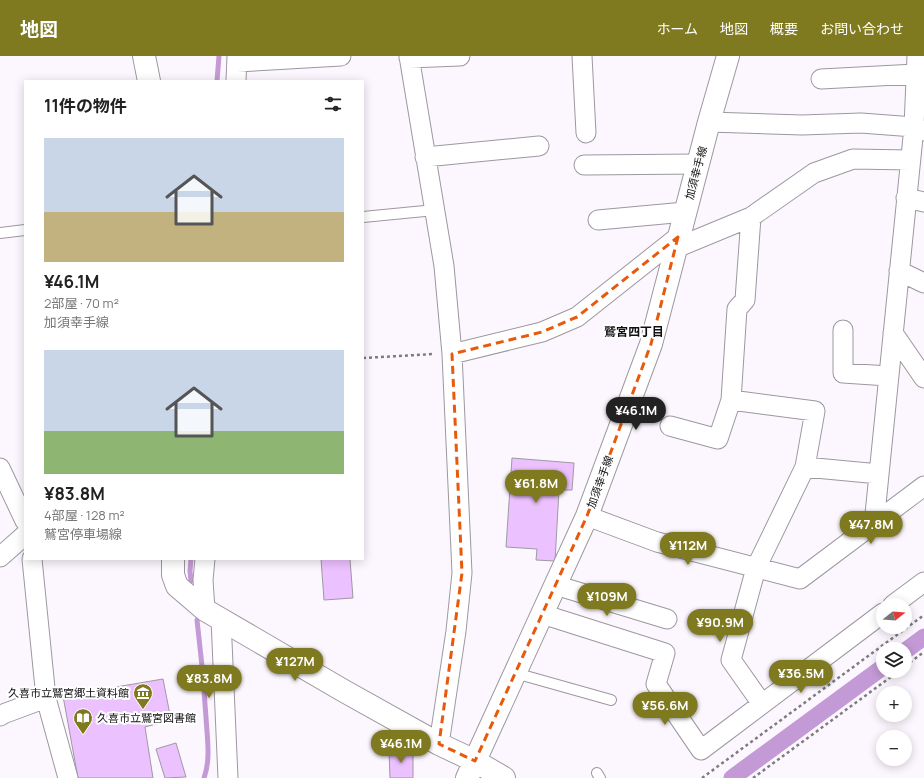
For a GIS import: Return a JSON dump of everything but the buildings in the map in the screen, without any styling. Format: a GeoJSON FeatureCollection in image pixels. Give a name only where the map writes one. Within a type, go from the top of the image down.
{"type":"FeatureCollection","features":[{"type":"Feature","properties":{"kind":"main road"},"geometry":{"type":"LineString","coordinates":[[144,56],[149,80]]}},
{"type":"Feature","properties":{"kind":"main road","name":"加須幸手線"},"geometry":{"type":"LineString","coordinates":[[471,770],[587,516],[651,344],[709,122],[728,56]]}},
{"type":"Feature","properties":{"kind":"main road"},"geometry":{"type":"LineString","coordinates":[[173,560],[173,575],[177,586],[213,615],[439,744],[471,770],[504,778]]}},
{"type":"Feature","properties":{"kind":"street"},"geometry":{"type":"LineString","coordinates":[[236,80],[237,59],[341,56]]}},
{"type":"Feature","properties":{"kind":"street"},"geometry":{"type":"LineString","coordinates":[[439,744],[456,632],[462,573],[452,354],[444,266],[409,57],[460,56]]}},
{"type":"Feature","properties":{"kind":"street"},"geometry":{"type":"LineString","coordinates":[[582,56],[586,133]]}},
{"type":"Feature","properties":{"kind":"street"},"geometry":{"type":"LineString","coordinates":[[821,80],[916,65],[919,129],[910,160],[915,200],[899,272],[874,524]]}},
{"type":"Feature","properties":{"kind":"street"},"geometry":{"type":"LineString","coordinates":[[709,122],[802,125],[862,123],[919,129]]}},
{"type":"Feature","properties":{"kind":"street"},"geometry":{"type":"LineString","coordinates":[[425,157],[539,146]]}},
{"type":"Feature","properties":{"kind":"street"},"geometry":{"type":"LineString","coordinates":[[452,354],[542,332],[576,317],[677,243],[751,217],[814,174],[853,159],[910,160]]}},
{"type":"Feature","properties":{"kind":"street"},"geometry":{"type":"LineString","coordinates":[[584,165],[698,164]]}},
{"type":"Feature","properties":{"kind":"street"},"geometry":{"type":"LineString","coordinates":[[598,220],[685,212]]}},
{"type":"Feature","properties":{"kind":"street"},"geometry":{"type":"LineString","coordinates":[[670,426],[718,439],[731,400],[738,309],[745,300],[751,217]]}},
{"type":"Feature","properties":{"kind":"street"},"geometry":{"type":"LineString","coordinates":[[899,272],[924,283]]}},
{"type":"Feature","properties":{"kind":"street"},"geometry":{"type":"LineString","coordinates":[[843,330],[843,374],[888,376]]}},
{"type":"Feature","properties":{"kind":"street"},"geometry":{"type":"LineString","coordinates":[[893,333],[924,378]]}},
{"type":"Feature","properties":{"kind":"street"},"geometry":{"type":"LineString","coordinates":[[731,400],[815,411],[805,467],[756,568],[731,660],[762,704]]}},
{"type":"Feature","properties":{"kind":"street"},"geometry":{"type":"LineString","coordinates":[[805,467],[878,474]]}},
{"type":"Feature","properties":{"kind":"street"},"geometry":{"type":"LineString","coordinates":[[0,468],[24,519]]}},
{"type":"Feature","properties":{"kind":"street"},"geometry":{"type":"LineString","coordinates":[[587,516],[657,542],[800,579],[923,488]]}},
{"type":"Feature","properties":{"kind":"street"},"geometry":{"type":"LineString","coordinates":[[0,557],[24,536]]}},
{"type":"Feature","properties":{"kind":"street"},"geometry":{"type":"LineString","coordinates":[[32,560],[46,698],[68,778]]}},
{"type":"Feature","properties":{"kind":"street"},"geometry":{"type":"LineString","coordinates":[[205,560],[203,580],[213,615],[228,778]]}},
{"type":"Feature","properties":{"kind":"street"},"geometry":{"type":"LineString","coordinates":[[902,598],[924,582]]}},
{"type":"Feature","properties":{"kind":"street"},"geometry":{"type":"LineString","coordinates":[[555,585],[667,619]]}},
{"type":"Feature","properties":{"kind":"street"},"geometry":{"type":"LineString","coordinates":[[542,614],[665,653],[656,684],[701,750],[876,618]]}},
{"type":"Feature","properties":{"kind":"street"},"geometry":{"type":"LineString","coordinates":[[0,716],[46,698]]}},
{"type":"Feature","properties":{"kind":"lane"},"geometry":{"type":"LineString","coordinates":[[364,217],[434,210]]}},
{"type":"Feature","properties":{"kind":"lane"},"geometry":{"type":"LineString","coordinates":[[0,233],[24,230]]}},
{"type":"Feature","properties":{"kind":"lane"},"geometry":{"type":"LineString","coordinates":[[515,674],[611,700]]}},
{"type":"Feature","properties":{"kind":"path"},"geometry":{"type":"LineString","coordinates":[[364,358],[452,354]]}},
{"type":"Feature","properties":{"kind":"path"},"geometry":{"type":"LineString","coordinates":[[702,778],[924,615]]}},
{"type":"Feature","properties":{"kind":"path"},"geometry":{"type":"LineString","coordinates":[[912,661],[924,652]]}},
{"type":"Feature","properties":{"kind":"path"},"geometry":{"type":"LineString","coordinates":[[753,778],[889,678]]}},
{"type":"Feature","properties":{"kind":"highlighted area"},"geometry":{"type":"Polygon","coordinates":[[[678,237],[651,344],[587,516],[475,761],[439,744],[462,573],[452,354],[542,332],[577,317],[678,237]]]}},
{"type":"Feature","properties":{"kind":"waterway"},"geometry":{"type":"LineString","coordinates":[[217,80],[219,56]]}},
{"type":"Feature","properties":{"kind":"waterway"},"geometry":{"type":"LineString","coordinates":[[191,560],[191,581]]}},
{"type":"Feature","properties":{"kind":"waterway"},"geometry":{"type":"LineString","coordinates":[[197,620],[208,748],[204,778]]}},
{"type":"Feature","properties":{"kind":"waterway"},"geometry":{"type":"LineString","coordinates":[[912,646],[924,637]]}},
{"type":"Feature","properties":{"kind":"waterway"},"geometry":{"type":"LineString","coordinates":[[732,778],[876,672]]}},
{"type":"Feature","properties":{"kind":"place","name":"久喜市立鷲宮郷土資料館"},"geometry":{"type":"Point","coordinates":[143,710]}},
{"type":"Feature","properties":{"kind":"place","name":"久喜市立鷲宮図書館"},"geometry":{"type":"Point","coordinates":[83,735]}},
{"type":"Feature","properties":{"kind":"district","name":"鷲宮四丁目"},"geometry":{"type":"Point","coordinates":[634,332]}}]}
